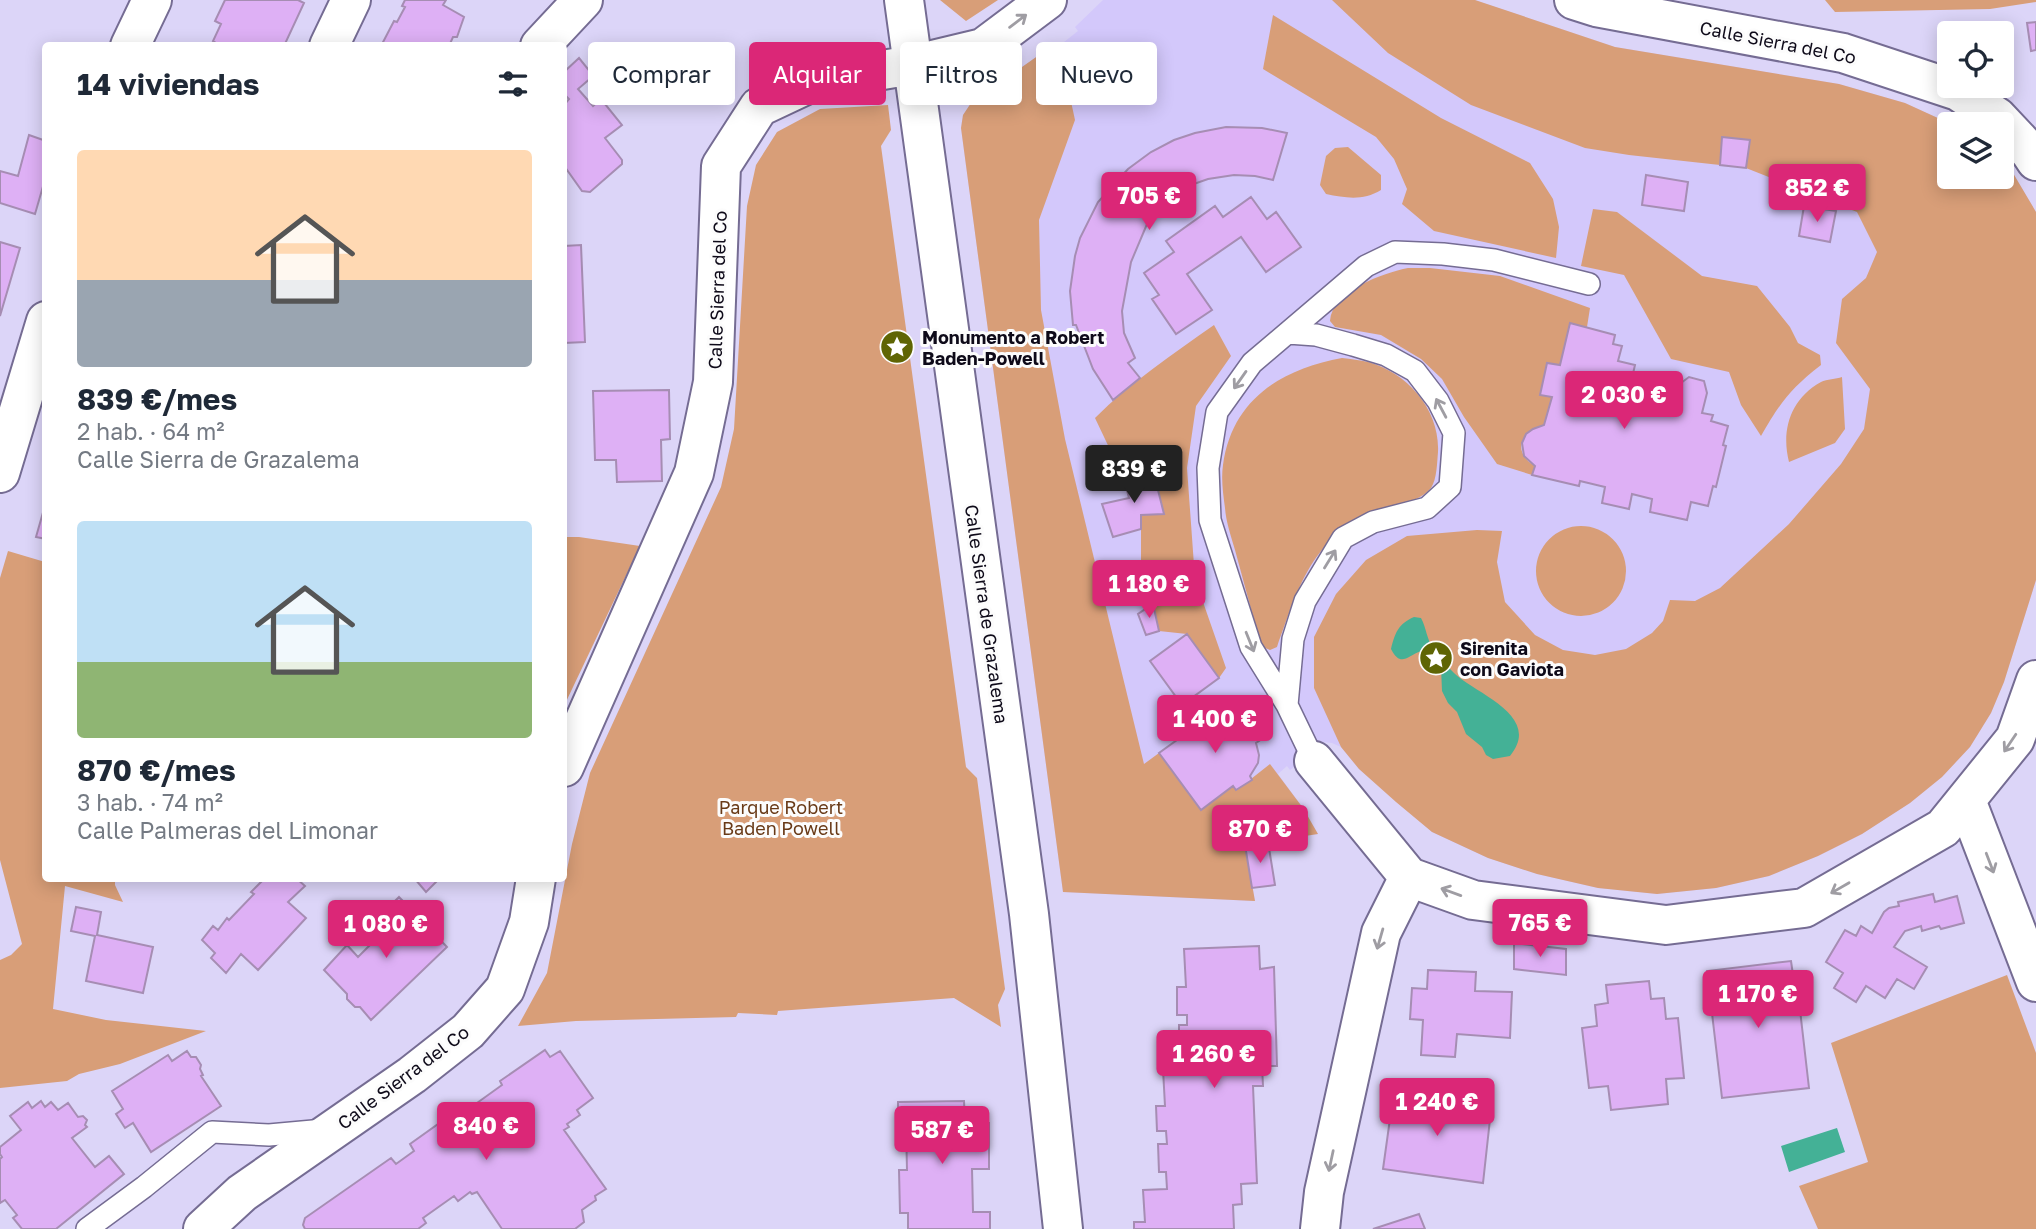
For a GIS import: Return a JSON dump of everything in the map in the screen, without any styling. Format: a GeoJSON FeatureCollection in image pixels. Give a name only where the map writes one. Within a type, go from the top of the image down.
{"type":"FeatureCollection","features":[{"type":"Feature","properties":{"kind":"street"},"geometry":{"type":"LineString","coordinates":[[132,42],[152,0]]}},
{"type":"Feature","properties":{"kind":"street"},"geometry":{"type":"LineString","coordinates":[[331,42],[351,0]]}},
{"type":"Feature","properties":{"kind":"street"},"geometry":{"type":"LineString","coordinates":[[544,42],[583,0]]}},
{"type":"Feature","properties":{"kind":"street","name":"Calle Sierra de Grazalema"},"geometry":{"type":"LineString","coordinates":[[904,0],[909,42]]}},
{"type":"Feature","properties":{"kind":"street","name":"Calle Sierra del Co"},"geometry":{"type":"LineString","coordinates":[[991,42],[1047,0]]}},
{"type":"Feature","properties":{"kind":"street","name":"Calle Sierra del Co"},"geometry":{"type":"LineString","coordinates":[[1574,0],[1596,7],[1843,53],[1958,91],[1997,117],[2036,162]]}},
{"type":"Feature","properties":{"kind":"street","name":"Calle Sierra del Co"},"geometry":{"type":"LineString","coordinates":[[567,760],[694,473],[713,382],[722,166],[759,107],[812,82],[900,67]]}},
{"type":"Feature","properties":{"kind":"street","name":"Calle Sierra de Grazalema"},"geometry":{"type":"LineString","coordinates":[[917,105],[1028,914],[1063,1229]]}},
{"type":"Feature","properties":{"kind":"street"},"geometry":{"type":"LineString","coordinates":[[0,473],[42,334]]}},
{"type":"Feature","properties":{"kind":"street"},"geometry":{"type":"LineString","coordinates":[[1314,761],[1409,877],[1473,900],[1666,925],[1804,908],[1943,828],[2015,739],[2036,680]]}},
{"type":"Feature","properties":{"kind":"street"},"geometry":{"type":"LineString","coordinates":[[1966,800],[2036,982]]}},
{"type":"Feature","properties":{"kind":"street"},"geometry":{"type":"LineString","coordinates":[[1320,1229],[1324,1192],[1381,933],[1409,877]]}},
{"type":"Feature","properties":{"kind":"street","name":"Calle Sierra del Co"},"geometry":{"type":"LineString","coordinates":[[203,1229],[242,1193],[412,1075],[468,1031],[505,989],[530,922],[535,882]]}},
{"type":"Feature","properties":{"kind":"lane"},"geometry":{"type":"LineString","coordinates":[[1314,761],[1287,705],[1251,647],[1210,520],[1208,468],[1217,412],[1252,363],[1366,267],[1395,252],[1494,260],[1589,285]]}},
{"type":"Feature","properties":{"kind":"lane"},"geometry":{"type":"LineString","coordinates":[[1287,705],[1293,639],[1305,601],[1328,562],[1343,538],[1373,522],[1427,508],[1450,487],[1454,433],[1438,401],[1415,371],[1386,355],[1364,348],[1316,335],[1288,333]]}},
{"type":"Feature","properties":{"kind":"lane"},"geometry":{"type":"LineString","coordinates":[[87,1229],[212,1132],[269,1135],[333,1130]]}},
{"type":"Feature","properties":{"kind":"shaded area"},"geometry":{"type":"Polygon","coordinates":[[[1103,0],[1475,0],[1615,47],[1839,84],[1905,103],[1937,118],[1937,189],[2014,189],[2014,175],[2036,212],[2036,580],[2004,682],[1991,713],[1970,747],[1942,777],[1910,803],[1862,834],[1818,856],[1769,876],[1716,888],[1657,894],[1598,888],[1537,874],[1488,858],[1432,832],[1359,769],[1341,747],[1322,742],[1295,760],[1298,764],[1290,770],[1287,766],[1278,774],[1318,834],[1245,845],[1255,901],[1063,892],[961,128],[963,115],[970,105],[1022,105],[1022,67],[1036,57],[1036,105],[1157,105],[1157,42],[1064,42],[1078,31],[1075,27],[1103,0]]]}},
{"type":"Feature","properties":{"kind":"shaded area"},"geometry":{"type":"Polygon","coordinates":[[[1414,617],[1421,618],[1431,645],[1451,670],[1503,707],[1513,718],[1518,729],[1518,742],[1510,756],[1493,759],[1466,734],[1457,712],[1442,691],[1441,667],[1428,654],[1421,651],[1401,659],[1395,655],[1391,649],[1396,634],[1404,623],[1414,617]]]}},
{"type":"Feature","properties":{"kind":"shaded area"},"geometry":{"type":"Polygon","coordinates":[[[1837,1128],[1845,1152],[1789,1172],[1781,1146],[1837,1128]]]}},
{"type":"Feature","properties":{"kind":"green space"},"geometry":{"type":"Polygon","coordinates":[[[940,0],[998,0],[966,21],[940,0]]]}},
{"type":"Feature","properties":{"kind":"green space"},"geometry":{"type":"Polygon","coordinates":[[[1332,0],[1475,0],[1615,47],[1839,84],[1905,103],[1937,118],[1937,189],[2014,189],[2014,175],[2036,212],[2036,580],[2004,682],[1991,713],[1970,747],[1942,777],[1910,803],[1862,834],[1769,876],[1716,888],[1657,894],[1598,888],[1537,874],[1488,858],[1432,832],[1359,769],[1341,747],[1314,688],[1314,637],[1336,594],[1366,560],[1407,536],[1477,530],[1502,531],[1497,562],[1505,602],[1535,635],[1563,650],[1595,655],[1626,649],[1652,633],[1663,621],[1670,600],[1695,601],[1720,588],[1789,524],[1841,464],[1864,429],[1870,389],[1836,343],[1842,299],[1866,278],[1877,252],[1857,212],[1746,168],[1749,140],[1722,137],[1720,165],[1585,148],[1471,105],[1388,53],[1332,0]]]}},
{"type":"Feature","properties":{"kind":"green space"},"geometry":{"type":"Polygon","coordinates":[[[1825,0],[2036,2],[1990,9],[1835,12],[1825,0]]]}},
{"type":"Feature","properties":{"kind":"green space"},"geometry":{"type":"Polygon","coordinates":[[[1273,15],[1441,118],[1530,163],[1553,199],[1559,227],[1556,258],[1434,231],[1402,204],[1407,189],[1394,159],[1376,137],[1263,69],[1273,15]]]}},
{"type":"Feature","properties":{"kind":"green space"},"geometry":{"type":"Polygon","coordinates":[[[1036,57],[1036,105],[1072,105],[1075,120],[1039,220],[1041,310],[1065,439],[1144,764],[1159,753],[1201,810],[1233,786],[1237,790],[1270,764],[1303,808],[1318,834],[1245,845],[1255,901],[1063,892],[961,128],[963,115],[970,105],[1022,105],[1022,67],[1036,57]]]}},
{"type":"Feature","properties":{"kind":"green space","name":"Parque Robert Baden Powell"},"geometry":{"type":"Polygon","coordinates":[[[888,105],[891,130],[881,146],[966,767],[977,778],[1005,989],[998,1005],[1001,1027],[954,998],[778,1011],[777,1015],[738,1013],[736,1017],[576,1021],[518,1026],[547,973],[565,882],[567,882],[572,844],[590,773],[721,487],[734,429],[747,206],[756,165],[777,132],[820,109],[888,105]]]}},
{"type":"Feature","properties":{"kind":"green space"},"geometry":{"type":"Polygon","coordinates":[[[1348,147],[1381,175],[1381,190],[1361,197],[1326,194],[1320,185],[1326,156],[1335,148],[1348,147]]]}},
{"type":"Feature","properties":{"kind":"green space"},"geometry":{"type":"Polygon","coordinates":[[[1593,209],[1617,212],[1702,276],[1757,286],[1790,327],[1798,343],[1820,355],[1821,365],[1786,397],[1761,436],[1741,405],[1729,372],[1671,359],[1624,275],[1581,266],[1593,209]]]}},
{"type":"Feature","properties":{"kind":"green space"},"geometry":{"type":"Polygon","coordinates":[[[1408,268],[1500,276],[1590,308],[1587,327],[1570,324],[1560,365],[1547,363],[1541,394],[1552,397],[1544,425],[1525,437],[1521,448],[1523,454],[1535,466],[1532,475],[1497,464],[1464,417],[1442,379],[1421,359],[1381,335],[1335,327],[1330,321],[1333,310],[1349,292],[1373,279],[1408,268]]]}},
{"type":"Feature","properties":{"kind":"green space"},"geometry":{"type":"Polygon","coordinates":[[[1214,325],[1231,356],[1196,406],[1187,468],[1195,579],[1226,668],[1219,678],[1187,634],[1159,631],[1141,566],[1141,515],[1164,513],[1154,475],[1124,479],[1095,418],[1138,380],[1214,325]]]}},
{"type":"Feature","properties":{"kind":"green space"},"geometry":{"type":"Polygon","coordinates":[[[1342,358],[1383,367],[1419,395],[1434,422],[1437,437],[1434,480],[1431,488],[1420,497],[1378,511],[1337,534],[1311,566],[1301,584],[1277,647],[1270,650],[1263,647],[1259,639],[1226,518],[1222,475],[1228,442],[1237,422],[1263,391],[1299,370],[1342,358]]]}},
{"type":"Feature","properties":{"kind":"green space"},"geometry":{"type":"Polygon","coordinates":[[[1842,377],[1845,429],[1835,443],[1789,462],[1787,428],[1795,407],[1810,389],[1826,380],[1842,377]]]}},
{"type":"Feature","properties":{"kind":"green space"},"geometry":{"type":"Polygon","coordinates":[[[1581,526],[1598,530],[1613,539],[1622,554],[1626,571],[1622,588],[1613,603],[1598,612],[1581,616],[1564,612],[1549,603],[1540,588],[1536,571],[1540,554],[1549,539],[1564,530],[1581,526]]]}},
{"type":"Feature","properties":{"kind":"green space"},"geometry":{"type":"Polygon","coordinates":[[[567,537],[640,546],[567,700],[567,537]]]}},
{"type":"Feature","properties":{"kind":"green space"},"geometry":{"type":"Polygon","coordinates":[[[8,551],[42,561],[42,882],[115,882],[123,902],[65,886],[53,1009],[106,1020],[206,1031],[120,1064],[79,1074],[67,1081],[0,1088],[0,960],[11,955],[22,944],[0,860],[0,578],[8,551]]]}},
{"type":"Feature","properties":{"kind":"green space"},"geometry":{"type":"Polygon","coordinates":[[[2007,975],[2036,1053],[2036,1229],[1818,1229],[1799,1186],[1868,1162],[1831,1043],[2007,975]]]}},
{"type":"Feature","properties":{"kind":"building"},"geometry":{"type":"Polygon","coordinates":[[[225,0],[298,0],[304,3],[286,42],[215,42],[221,24],[215,21],[225,0]]]}},
{"type":"Feature","properties":{"kind":"building"},"geometry":{"type":"Polygon","coordinates":[[[405,0],[446,0],[443,5],[464,17],[457,37],[453,37],[451,42],[383,42],[405,7],[402,6],[405,0]]]}},
{"type":"Feature","properties":{"kind":"building"},"geometry":{"type":"Polygon","coordinates":[[[2036,22],[2036,50],[2031,51],[2027,23],[2036,22]]]}},
{"type":"Feature","properties":{"kind":"building"},"geometry":{"type":"Polygon","coordinates":[[[579,58],[588,69],[588,80],[578,89],[588,100],[588,105],[606,105],[622,125],[605,138],[622,160],[622,164],[590,192],[582,191],[567,170],[567,69],[579,58]]]}},
{"type":"Feature","properties":{"kind":"building"},"geometry":{"type":"Polygon","coordinates":[[[1226,127],[1262,128],[1287,133],[1273,180],[1234,175],[1208,179],[1188,186],[1187,190],[1150,217],[1131,262],[1122,311],[1124,333],[1135,358],[1128,363],[1140,378],[1113,400],[1093,369],[1076,325],[1073,325],[1070,291],[1080,238],[1098,202],[1128,169],[1151,152],[1174,140],[1226,127]]]}},
{"type":"Feature","properties":{"kind":"building"},"geometry":{"type":"Polygon","coordinates":[[[29,135],[42,140],[42,190],[35,214],[0,203],[0,171],[18,176],[29,135]]]}},
{"type":"Feature","properties":{"kind":"building"},"geometry":{"type":"Polygon","coordinates":[[[1722,137],[1750,140],[1746,168],[1720,165],[1722,137]]]}},
{"type":"Feature","properties":{"kind":"building"},"geometry":{"type":"Polygon","coordinates":[[[1646,175],[1688,182],[1684,211],[1642,205],[1646,175]]]}},
{"type":"Feature","properties":{"kind":"building"},"geometry":{"type":"Polygon","coordinates":[[[1251,197],[1267,219],[1276,212],[1301,247],[1266,272],[1241,237],[1187,274],[1212,310],[1176,334],[1152,299],[1159,295],[1144,273],[1174,252],[1166,241],[1215,206],[1223,217],[1251,197]]]}},
{"type":"Feature","properties":{"kind":"building"},"geometry":{"type":"Polygon","coordinates":[[[1804,206],[1836,211],[1830,242],[1799,236],[1804,206]]]}},
{"type":"Feature","properties":{"kind":"building"},"geometry":{"type":"Polygon","coordinates":[[[0,242],[20,248],[0,316],[0,242]]]}},
{"type":"Feature","properties":{"kind":"building"},"geometry":{"type":"Polygon","coordinates":[[[581,245],[585,342],[567,343],[567,246],[581,245]]]}},
{"type":"Feature","properties":{"kind":"building"},"geometry":{"type":"Polygon","coordinates":[[[1570,323],[1615,335],[1613,344],[1622,346],[1618,361],[1635,365],[1628,395],[1655,401],[1653,408],[1665,411],[1666,403],[1672,405],[1675,393],[1666,391],[1669,381],[1681,383],[1689,377],[1704,381],[1707,393],[1702,413],[1713,415],[1711,421],[1728,426],[1716,487],[1713,486],[1708,506],[1691,502],[1687,520],[1650,512],[1652,499],[1632,494],[1629,509],[1602,503],[1605,487],[1580,481],[1579,486],[1532,475],[1535,466],[1524,456],[1522,443],[1526,434],[1544,425],[1552,397],[1540,395],[1547,363],[1560,365],[1570,323]]]}},
{"type":"Feature","properties":{"kind":"building"},"geometry":{"type":"Polygon","coordinates":[[[669,390],[670,439],[661,440],[662,481],[617,482],[616,460],[595,460],[593,391],[669,390]]]}},
{"type":"Feature","properties":{"kind":"building"},"geometry":{"type":"Polygon","coordinates":[[[1154,474],[1164,514],[1141,515],[1141,529],[1113,537],[1102,504],[1129,498],[1124,479],[1154,474]]]}},
{"type":"Feature","properties":{"kind":"building"},"geometry":{"type":"Polygon","coordinates":[[[42,516],[42,538],[36,537],[42,516]]]}},
{"type":"Feature","properties":{"kind":"building"},"geometry":{"type":"Polygon","coordinates":[[[1141,566],[1148,585],[1136,590],[1126,573],[1141,566]]]}},
{"type":"Feature","properties":{"kind":"building"},"geometry":{"type":"Polygon","coordinates":[[[1153,604],[1159,631],[1146,635],[1138,614],[1153,604]]]}},
{"type":"Feature","properties":{"kind":"building"},"geometry":{"type":"Polygon","coordinates":[[[1187,634],[1219,678],[1182,705],[1150,661],[1187,634]]]}},
{"type":"Feature","properties":{"kind":"building"},"geometry":{"type":"Polygon","coordinates":[[[1234,699],[1253,725],[1250,728],[1259,741],[1256,743],[1258,763],[1250,776],[1252,780],[1236,790],[1233,786],[1201,810],[1159,753],[1234,699]]]}},
{"type":"Feature","properties":{"kind":"building"},"geometry":{"type":"Polygon","coordinates":[[[1268,842],[1275,885],[1252,888],[1245,845],[1268,842]]]}},
{"type":"Feature","properties":{"kind":"building"},"geometry":{"type":"Polygon","coordinates":[[[261,882],[300,882],[305,886],[288,902],[306,918],[258,970],[241,954],[226,973],[211,958],[215,953],[202,940],[213,926],[218,930],[227,918],[229,920],[254,894],[251,892],[261,882]]]}},
{"type":"Feature","properties":{"kind":"building"},"geometry":{"type":"Polygon","coordinates":[[[418,882],[436,882],[426,892],[418,882]]]}},
{"type":"Feature","properties":{"kind":"building"},"geometry":{"type":"Polygon","coordinates":[[[1933,894],[1935,902],[1957,896],[1964,923],[1941,929],[1939,926],[1922,931],[1921,926],[1905,931],[1894,947],[1927,967],[1914,989],[1897,979],[1885,998],[1866,986],[1856,1002],[1834,988],[1843,973],[1826,962],[1845,930],[1856,936],[1861,926],[1872,933],[1884,912],[1899,906],[1898,902],[1933,894]]]}},
{"type":"Feature","properties":{"kind":"building"},"geometry":{"type":"Polygon","coordinates":[[[399,897],[447,947],[371,1020],[360,1007],[355,1007],[347,999],[347,994],[324,970],[347,945],[358,957],[384,932],[372,919],[399,897]]]}},
{"type":"Feature","properties":{"kind":"building"},"geometry":{"type":"Polygon","coordinates":[[[76,907],[101,912],[97,935],[153,947],[143,993],[86,981],[95,936],[71,931],[76,907]]]}},
{"type":"Feature","properties":{"kind":"building"},"geometry":{"type":"Polygon","coordinates":[[[1514,943],[1566,949],[1566,975],[1514,969],[1514,943]]]}},
{"type":"Feature","properties":{"kind":"building"},"geometry":{"type":"Polygon","coordinates":[[[1259,946],[1260,969],[1274,967],[1277,1066],[1262,1066],[1263,1086],[1253,1086],[1257,1183],[1241,1184],[1242,1204],[1233,1205],[1234,1229],[1134,1229],[1134,1222],[1145,1222],[1143,1190],[1167,1189],[1166,1172],[1159,1172],[1158,1144],[1167,1144],[1166,1131],[1157,1131],[1156,1106],[1165,1106],[1163,1069],[1187,1069],[1187,1053],[1179,1053],[1179,1025],[1187,1025],[1187,1015],[1177,1015],[1177,987],[1186,987],[1184,949],[1259,946]]]}},
{"type":"Feature","properties":{"kind":"building"},"geometry":{"type":"Polygon","coordinates":[[[1791,961],[1793,975],[1796,975],[1809,1088],[1722,1098],[1707,971],[1791,961]]]}},
{"type":"Feature","properties":{"kind":"building"},"geometry":{"type":"Polygon","coordinates":[[[1428,970],[1476,972],[1475,991],[1512,992],[1510,1038],[1457,1034],[1455,1057],[1421,1055],[1423,1020],[1410,1019],[1412,988],[1427,989],[1428,970]]]}},
{"type":"Feature","properties":{"kind":"building"},"geometry":{"type":"Polygon","coordinates":[[[1649,981],[1651,999],[1664,998],[1666,1019],[1678,1018],[1684,1078],[1666,1079],[1668,1104],[1611,1110],[1608,1086],[1589,1088],[1582,1028],[1597,1026],[1595,1005],[1608,1003],[1606,985],[1649,981]]]}},
{"type":"Feature","properties":{"kind":"building"},"geometry":{"type":"Polygon","coordinates":[[[545,1050],[550,1057],[560,1051],[593,1098],[577,1110],[580,1115],[567,1124],[569,1127],[564,1130],[606,1189],[582,1210],[584,1222],[575,1229],[502,1229],[477,1192],[470,1192],[458,1201],[454,1196],[423,1218],[426,1223],[418,1229],[305,1229],[305,1218],[391,1158],[396,1164],[414,1151],[410,1144],[455,1112],[458,1116],[470,1108],[502,1085],[500,1081],[545,1050]]]}},
{"type":"Feature","properties":{"kind":"building"},"geometry":{"type":"Polygon","coordinates":[[[187,1051],[191,1057],[196,1057],[201,1065],[201,1076],[221,1106],[151,1152],[133,1123],[125,1128],[116,1114],[123,1109],[112,1091],[168,1055],[172,1061],[187,1051]]]}},
{"type":"Feature","properties":{"kind":"building"},"geometry":{"type":"Polygon","coordinates":[[[1394,1090],[1428,1094],[1426,1101],[1491,1110],[1483,1183],[1383,1169],[1394,1090]]]}},
{"type":"Feature","properties":{"kind":"building"},"geometry":{"type":"Polygon","coordinates":[[[41,1101],[45,1107],[51,1102],[58,1110],[68,1103],[78,1117],[83,1116],[87,1120],[87,1127],[72,1138],[95,1167],[109,1156],[124,1174],[56,1229],[22,1229],[13,1218],[17,1215],[5,1200],[0,1203],[0,1147],[21,1130],[10,1116],[28,1102],[32,1108],[41,1101]]]}},
{"type":"Feature","properties":{"kind":"building"},"geometry":{"type":"Polygon","coordinates":[[[964,1101],[965,1123],[989,1123],[989,1169],[972,1169],[973,1212],[990,1212],[990,1229],[908,1229],[908,1213],[900,1213],[899,1170],[907,1170],[906,1125],[898,1125],[898,1102],[964,1101]]]}},
{"type":"Feature","properties":{"kind":"building"},"geometry":{"type":"Polygon","coordinates":[[[1419,1214],[1425,1229],[1373,1229],[1419,1214]]]}},
{"type":"Feature","properties":{"kind":"place","name":"Monumento a Robert Baden-Powell"},"geometry":{"type":"Point","coordinates":[897,347]}},
{"type":"Feature","properties":{"kind":"place","name":"Sirenita con Gaviota"},"geometry":{"type":"Point","coordinates":[1436,658]}}]}
